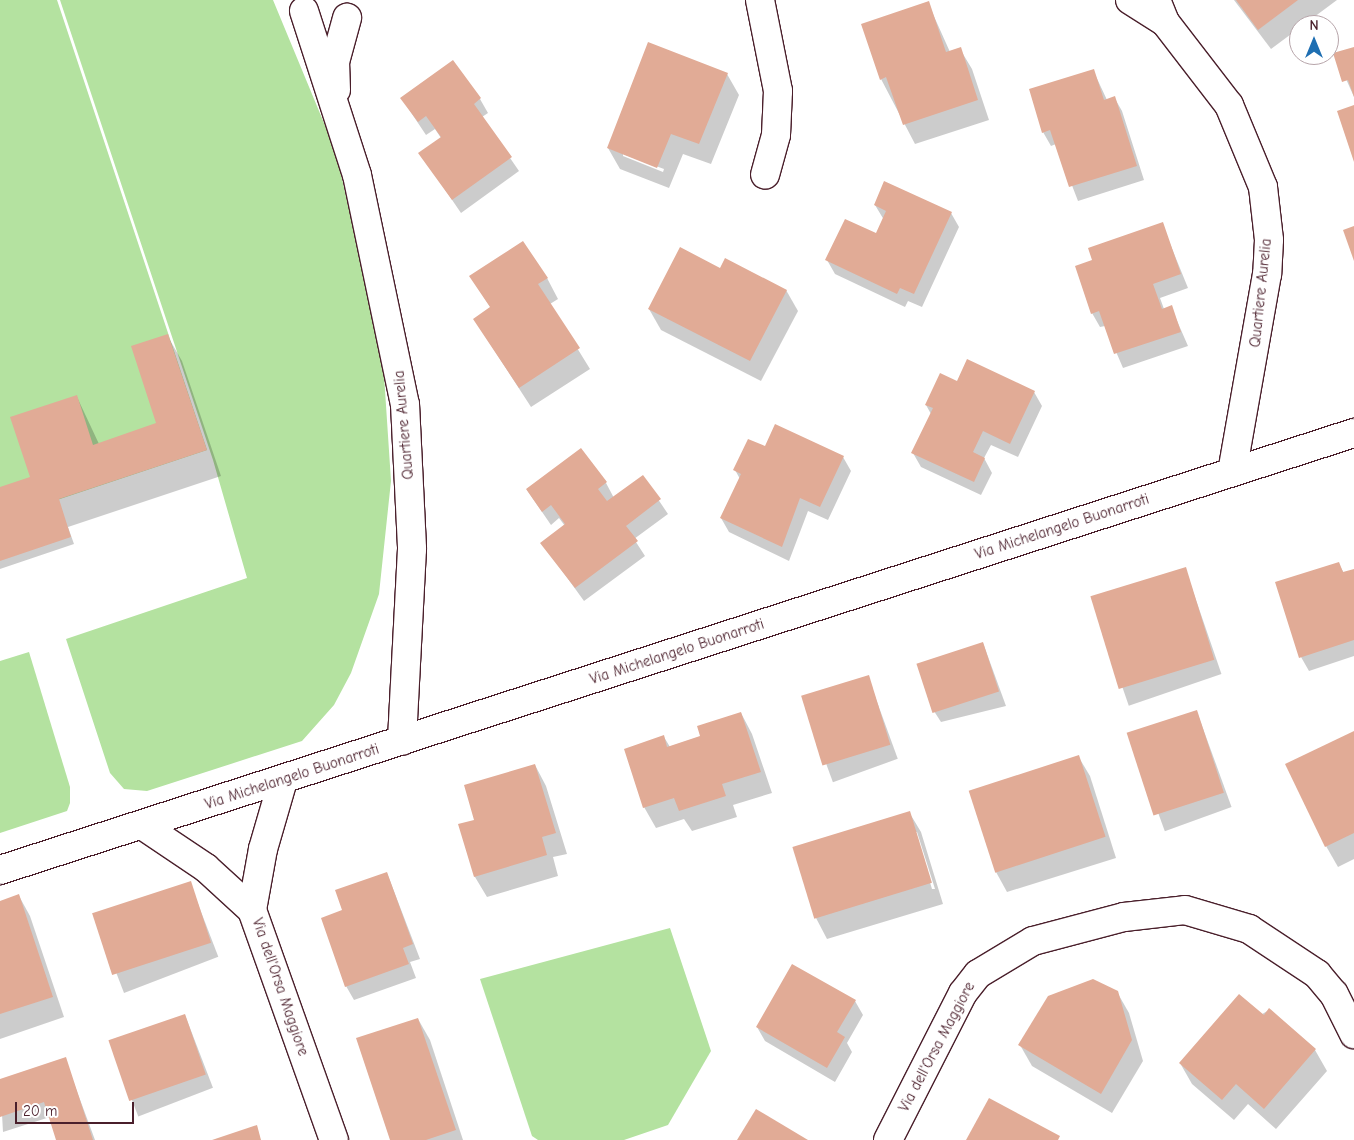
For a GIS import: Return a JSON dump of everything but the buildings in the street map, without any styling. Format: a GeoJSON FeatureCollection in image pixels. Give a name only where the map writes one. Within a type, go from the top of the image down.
{"type":"FeatureCollection","features":[{"type":"Feature","properties":{"kind":"street"},"geometry":{"type":"LineString","coordinates":[[760,0],[778,91],[776,135],[765,175]]}},
{"type":"Feature","properties":{"kind":"street","name":"Quartiere Aurelia"},"geometry":{"type":"LineString","coordinates":[[1130,0],[1161,11],[1230,105],[1263,187],[1269,240],[1267,274],[1232,472]]}},
{"type":"Feature","properties":{"kind":"street"},"geometry":{"type":"LineString","coordinates":[[301,6],[329,24],[355,9]]}},
{"type":"Feature","properties":{"kind":"street","name":"Quartiere Aurelia"},"geometry":{"type":"LineString","coordinates":[[301,6],[340,116],[392,330],[405,404],[412,549],[402,741]]}},
{"type":"Feature","properties":{"kind":"street","name":"Quartiere Aurelia"},"geometry":{"type":"LineString","coordinates":[[340,116],[334,70],[355,9]]}},
{"type":"Feature","properties":{"kind":"street","name":"Via Michelangelo Buonarroti"},"geometry":{"type":"LineString","coordinates":[[0,870],[284,780],[1354,433]]}},
{"type":"Feature","properties":{"kind":"street"},"geometry":{"type":"LineString","coordinates":[[252,910],[263,849],[284,780]]}},
{"type":"Feature","properties":{"kind":"street","name":"Via dell'Orsa Maggiore"},"geometry":{"type":"LineString","coordinates":[[142,825],[206,868],[252,910],[334,1140]]}},
{"type":"Feature","properties":{"kind":"street","name":"Via dell'Orsa Maggiore"},"geometry":{"type":"LineString","coordinates":[[888,1140],[963,993],[978,974],[1033,940],[1124,917],[1185,910],[1249,929],[1317,974],[1341,1004],[1354,1034]]}},
{"type":"Feature","properties":{"kind":"green space"},"geometry":{"type":"Polygon","coordinates":[[[0,0],[57,0],[207,450],[0,519],[0,0]]]}},
{"type":"Feature","properties":{"kind":"green space"},"geometry":{"type":"Polygon","coordinates":[[[60,0],[273,0],[336,152],[383,360],[391,481],[379,594],[351,673],[334,705],[302,741],[147,791],[124,789],[110,773],[66,639],[247,578],[213,460],[60,0]]]}},
{"type":"Feature","properties":{"kind":"green space"},"geometry":{"type":"Polygon","coordinates":[[[29,652],[70,787],[70,803],[67,811],[0,833],[0,661],[29,652]]]}},
{"type":"Feature","properties":{"kind":"green space"},"geometry":{"type":"Polygon","coordinates":[[[670,928],[711,1051],[668,1125],[624,1140],[538,1140],[532,1136],[480,979],[670,928]]]}}]}
